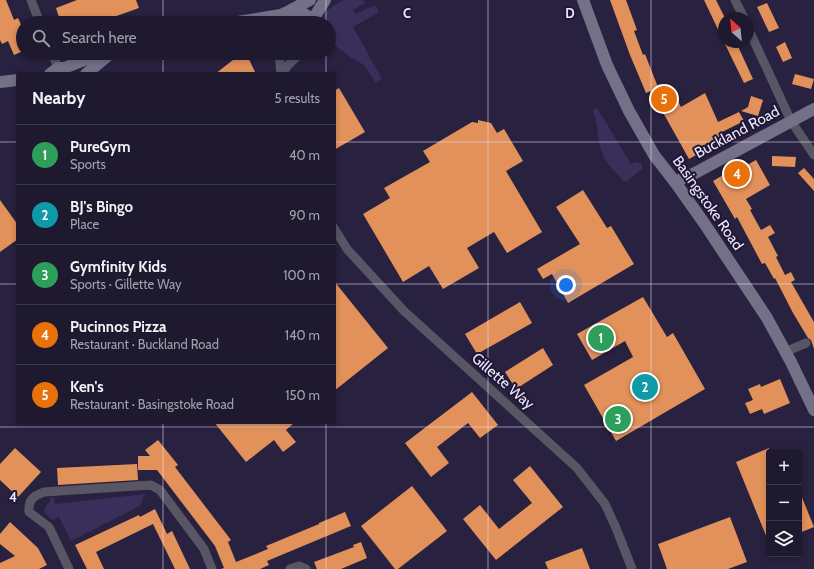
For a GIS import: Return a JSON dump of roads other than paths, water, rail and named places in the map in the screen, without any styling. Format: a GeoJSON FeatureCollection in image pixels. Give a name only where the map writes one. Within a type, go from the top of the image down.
{"type":"FeatureCollection","features":[{"type":"Feature","properties":{"kind":"main road"},"geometry":{"type":"LineString","coordinates":[[282,16],[310,0]]}},
{"type":"Feature","properties":{"kind":"main road"},"geometry":{"type":"LineString","coordinates":[[316,16],[325,0]]}},
{"type":"Feature","properties":{"kind":"main road"},"geometry":{"type":"LineString","coordinates":[[576,0],[585,3]]}},
{"type":"Feature","properties":{"kind":"main road","name":"Basingstoke Road"},"geometry":{"type":"LineString","coordinates":[[585,3],[607,66],[629,111],[654,155],[675,182],[767,318],[814,410]]}},
{"type":"Feature","properties":{"kind":"main road"},"geometry":{"type":"LineString","coordinates":[[282,16],[299,12],[306,16]]}},
{"type":"Feature","properties":{"kind":"main road"},"geometry":{"type":"LineString","coordinates":[[61,71],[86,60]]}},
{"type":"Feature","properties":{"kind":"main road"},"geometry":{"type":"LineString","coordinates":[[88,72],[103,60]]}},
{"type":"Feature","properties":{"kind":"main road"},"geometry":{"type":"LineString","coordinates":[[0,82],[16,80]]}},
{"type":"Feature","properties":{"kind":"main road"},"geometry":{"type":"LineString","coordinates":[[0,86],[16,88]]}},
{"type":"Feature","properties":{"kind":"main road","name":"Buckland Road"},"geometry":{"type":"LineString","coordinates":[[675,182],[695,173],[814,109]]}},
{"type":"Feature","properties":{"kind":"street"},"geometry":{"type":"LineString","coordinates":[[31,0],[37,16]]}},
{"type":"Feature","properties":{"kind":"street"},"geometry":{"type":"LineString","coordinates":[[735,0],[741,12]]}},
{"type":"Feature","properties":{"kind":"street"},"geometry":{"type":"LineString","coordinates":[[754,41],[791,121],[814,155]]}},
{"type":"Feature","properties":{"kind":"street"},"geometry":{"type":"LineString","coordinates":[[56,60],[61,71]]}},
{"type":"Feature","properties":{"kind":"street"},"geometry":{"type":"LineString","coordinates":[[280,60],[281,72]]}},
{"type":"Feature","properties":{"kind":"street"},"geometry":{"type":"LineString","coordinates":[[283,72],[293,60]]}},
{"type":"Feature","properties":{"kind":"street","name":"Gillette Way"},"geometry":{"type":"LineString","coordinates":[[336,231],[347,250],[404,311],[577,468],[605,504],[632,569]]}},
{"type":"Feature","properties":{"kind":"street"},"geometry":{"type":"LineString","coordinates":[[785,352],[806,343]]}},
{"type":"Feature","properties":{"kind":"street"},"geometry":{"type":"LineString","coordinates":[[69,569],[49,527],[29,512],[29,504],[32,499],[38,494],[44,492],[151,485],[160,490],[204,549],[212,569]]}},
{"type":"Feature","properties":{"kind":"street"},"geometry":{"type":"LineString","coordinates":[[290,569],[299,566],[306,569]]}},
{"type":"Feature","properties":{"kind":"place","name":"Ken's"},"geometry":{"type":"Point","coordinates":[664,99]}},
{"type":"Feature","properties":{"kind":"place","name":"Pucinnos Pizza"},"geometry":{"type":"Point","coordinates":[737,174]}},
{"type":"Feature","properties":{"kind":"place","name":"PureGym"},"geometry":{"type":"Point","coordinates":[601,338]}},
{"type":"Feature","properties":{"kind":"place","name":"BJ's Bingo"},"geometry":{"type":"Point","coordinates":[645,387]}},
{"type":"Feature","properties":{"kind":"place","name":"Gymfinity Kids"},"geometry":{"type":"Point","coordinates":[618,419]}}]}
